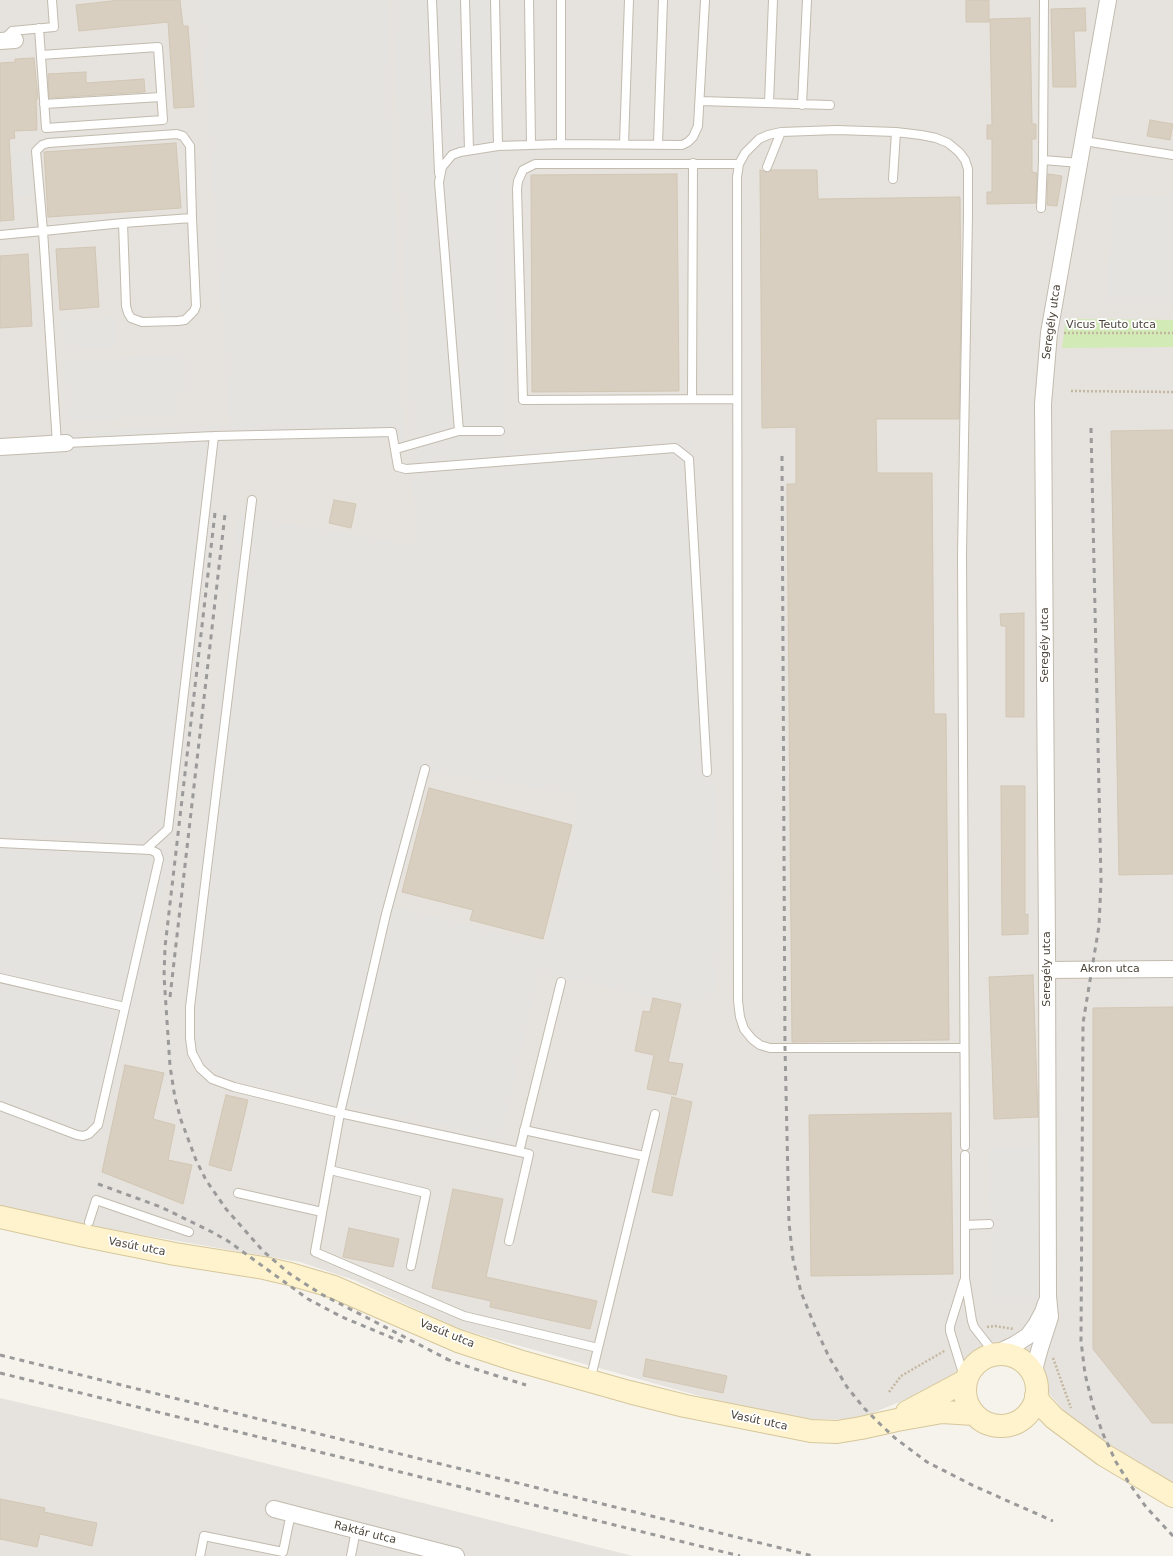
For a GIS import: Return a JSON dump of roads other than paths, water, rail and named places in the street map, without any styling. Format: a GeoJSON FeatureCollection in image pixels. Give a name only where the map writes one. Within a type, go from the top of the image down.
{"type":"FeatureCollection","features":[{"type":"Feature","properties":{"kind":"street","name":"Seregély utca"},"geometry":{"type":"LineString","coordinates":[[1036,1388],[1035,1366],[1050,1317],[1048,1296],[1043,404],[1049,333],[1108,0]]}},
{"type":"Feature","properties":{"kind":"street"},"geometry":{"type":"LineString","coordinates":[[0,448],[61,444]]}},
{"type":"Feature","properties":{"kind":"street","name":"Akron utca"},"geometry":{"type":"LineString","coordinates":[[1047,970],[1173,969]]}},
{"type":"Feature","properties":{"kind":"street","name":"Vasút utca"},"geometry":{"type":"LineString","coordinates":[[0,1217],[73,1234],[153,1250],[264,1268],[290,1274],[334,1287],[458,1340],[590,1381],[685,1406],[811,1432],[837,1432],[942,1412],[974,1414],[988,1424],[996,1426],[1012,1424],[1020,1420]]}},
{"type":"Feature","properties":{"kind":"street","name":"Seregély utca"},"geometry":{"type":"LineString","coordinates":[[995,1354],[1028,1336],[1043,1312],[1048,1296]]}},
{"type":"Feature","properties":{"kind":"street"},"geometry":{"type":"LineString","coordinates":[[974,1414],[970,1409],[965,1395],[965,1381],[976,1363],[987,1356],[995,1354],[1004,1354],[1020,1359],[1030,1368],[1041,1404],[1054,1418],[1104,1455]]}},
{"type":"Feature","properties":{"kind":"street","name":"Vasút utca"},"geometry":{"type":"LineString","coordinates":[[896,1420],[914,1408],[965,1381]]}},
{"type":"Feature","properties":{"kind":"street"},"geometry":{"type":"LineString","coordinates":[[1036,1388],[1031,1410],[1020,1420],[1060,1433],[1104,1455],[1173,1496]]}},
{"type":"Feature","properties":{"kind":"street","name":"Raktár utca"},"geometry":{"type":"LineString","coordinates":[[274,1509],[456,1556]]}},
{"type":"Feature","properties":{"kind":"lane"},"geometry":{"type":"LineString","coordinates":[[6,41],[12,31],[54,27],[52,0]]}},
{"type":"Feature","properties":{"kind":"lane"},"geometry":{"type":"LineString","coordinates":[[432,0],[439,182],[459,431]]}},
{"type":"Feature","properties":{"kind":"lane"},"geometry":{"type":"LineString","coordinates":[[465,0],[469,150]]}},
{"type":"Feature","properties":{"kind":"lane"},"geometry":{"type":"LineString","coordinates":[[495,0],[498,146]]}},
{"type":"Feature","properties":{"kind":"lane"},"geometry":{"type":"LineString","coordinates":[[529,0],[530,144]]}},
{"type":"Feature","properties":{"kind":"lane"},"geometry":{"type":"LineString","coordinates":[[561,0],[561,144]]}},
{"type":"Feature","properties":{"kind":"lane"},"geometry":{"type":"LineString","coordinates":[[624,144],[629,0]]}},
{"type":"Feature","properties":{"kind":"lane"},"geometry":{"type":"LineString","coordinates":[[658,144],[663,0]]}},
{"type":"Feature","properties":{"kind":"lane"},"geometry":{"type":"LineString","coordinates":[[439,182],[440,174],[446,161],[452,155],[469,150],[530,144],[682,144],[693,137],[698,126],[705,0]]}},
{"type":"Feature","properties":{"kind":"lane"},"geometry":{"type":"LineString","coordinates":[[769,103],[773,0]]}},
{"type":"Feature","properties":{"kind":"lane"},"geometry":{"type":"LineString","coordinates":[[802,104],[807,0]]}},
{"type":"Feature","properties":{"kind":"lane"},"geometry":{"type":"LineString","coordinates":[[1041,208],[1043,160],[1044,1]]}},
{"type":"Feature","properties":{"kind":"lane"},"geometry":{"type":"LineString","coordinates":[[39,28],[46,128],[163,120],[158,47],[41,55]]}},
{"type":"Feature","properties":{"kind":"lane"},"geometry":{"type":"LineString","coordinates":[[44,104],[161,97]]}},
{"type":"Feature","properties":{"kind":"lane"},"geometry":{"type":"LineString","coordinates":[[700,101],[830,105]]}},
{"type":"Feature","properties":{"kind":"lane"},"geometry":{"type":"LineString","coordinates":[[964,1048],[770,1048],[760,1045],[752,1039],[744,1030],[740,1017],[738,1001],[737,177],[739,164],[745,153],[759,139],[780,132],[837,130],[896,132],[936,138],[948,143],[959,152],[965,160],[968,169],[962,554],[965,1146]]}},
{"type":"Feature","properties":{"kind":"lane"},"geometry":{"type":"LineString","coordinates":[[767,167],[780,132]]}},
{"type":"Feature","properties":{"kind":"lane"},"geometry":{"type":"LineString","coordinates":[[893,179],[896,132]]}},
{"type":"Feature","properties":{"kind":"lane"},"geometry":{"type":"LineString","coordinates":[[123,222],[126,306],[131,318],[142,322],[185,320],[194,311],[196,306],[190,146],[183,136],[177,134],[48,143],[42,145],[36,152],[61,444],[214,436],[392,432],[398,467],[406,469],[675,448],[689,459],[707,772]]}},
{"type":"Feature","properties":{"kind":"lane"},"geometry":{"type":"LineString","coordinates":[[1084,141],[1173,155]]}},
{"type":"Feature","properties":{"kind":"lane"},"geometry":{"type":"LineString","coordinates":[[1043,160],[1080,163]]}},
{"type":"Feature","properties":{"kind":"lane"},"geometry":{"type":"LineString","coordinates":[[692,399],[693,163]]}},
{"type":"Feature","properties":{"kind":"lane"},"geometry":{"type":"LineString","coordinates":[[737,399],[523,400],[517,188],[518,181],[523,170],[535,164],[739,164]]}},
{"type":"Feature","properties":{"kind":"lane"},"geometry":{"type":"LineString","coordinates":[[0,235],[123,222],[192,218]]}},
{"type":"Feature","properties":{"kind":"lane"},"geometry":{"type":"LineString","coordinates":[[396,449],[459,431],[500,431]]}},
{"type":"Feature","properties":{"kind":"lane"},"geometry":{"type":"LineString","coordinates":[[146,849],[168,829],[214,436]]}},
{"type":"Feature","properties":{"kind":"lane"},"geometry":{"type":"LineString","coordinates":[[252,500],[190,1007],[190,1038],[192,1053],[200,1068],[212,1079],[234,1087],[340,1113],[529,1154],[509,1240]]}},
{"type":"Feature","properties":{"kind":"lane"},"geometry":{"type":"LineString","coordinates":[[425,769],[386,914],[340,1113],[315,1252],[464,1316],[598,1348]]}},
{"type":"Feature","properties":{"kind":"lane"},"geometry":{"type":"LineString","coordinates":[[0,843],[146,849],[157,852],[159,859],[98,1125],[89,1134],[83,1136],[72,1134],[0,1106]]}},
{"type":"Feature","properties":{"kind":"lane"},"geometry":{"type":"LineString","coordinates":[[0,978],[125,1007]]}},
{"type":"Feature","properties":{"kind":"lane"},"geometry":{"type":"LineString","coordinates":[[519,1152],[560,982]]}},
{"type":"Feature","properties":{"kind":"lane"},"geometry":{"type":"LineString","coordinates":[[590,1381],[655,1114]]}},
{"type":"Feature","properties":{"kind":"lane"},"geometry":{"type":"LineString","coordinates":[[524,1130],[644,1156]]}},
{"type":"Feature","properties":{"kind":"lane"},"geometry":{"type":"LineString","coordinates":[[965,1155],[965,1278],[974,1327],[995,1354]]}},
{"type":"Feature","properties":{"kind":"lane"},"geometry":{"type":"LineString","coordinates":[[330,1170],[426,1193],[411,1266]]}},
{"type":"Feature","properties":{"kind":"lane"},"geometry":{"type":"LineString","coordinates":[[238,1193],[322,1212]]}},
{"type":"Feature","properties":{"kind":"lane"},"geometry":{"type":"LineString","coordinates":[[89,1222],[96,1200],[189,1232]]}},
{"type":"Feature","properties":{"kind":"lane"},"geometry":{"type":"LineString","coordinates":[[965,1225],[990,1224]]}},
{"type":"Feature","properties":{"kind":"lane"},"geometry":{"type":"LineString","coordinates":[[965,1278],[950,1326],[950,1331],[965,1381]]}},
{"type":"Feature","properties":{"kind":"lane"},"geometry":{"type":"LineString","coordinates":[[200,1556],[204,1536],[283,1552],[291,1513]]}},
{"type":"Feature","properties":{"kind":"lane"},"geometry":{"type":"LineString","coordinates":[[351,1556],[356,1530]]}},
{"type":"Feature","properties":{"kind":"railway"},"geometry":{"type":"LineString","coordinates":[[1091,428],[1101,881],[1099,926],[1083,1023],[1081,1341],[1085,1374],[1093,1406],[1103,1434],[1116,1462],[1146,1507],[1173,1536]]}},
{"type":"Feature","properties":{"kind":"railway"},"geometry":{"type":"LineString","coordinates":[[782,456],[785,1048],[789,1223],[793,1259],[801,1292],[829,1357],[847,1387],[864,1408],[895,1438],[927,1462],[974,1486],[1053,1521]]}},
{"type":"Feature","properties":{"kind":"railway"},"geometry":{"type":"LineString","coordinates":[[215,513],[165,947],[164,976],[170,1066],[175,1098],[181,1120],[196,1160],[206,1180],[226,1209],[263,1251],[290,1274],[321,1294],[451,1361]]}},
{"type":"Feature","properties":{"kind":"railway"},"geometry":{"type":"LineString","coordinates":[[170,997],[225,514]]}},
{"type":"Feature","properties":{"kind":"railway"},"geometry":{"type":"LineString","coordinates":[[98,1184],[161,1207],[212,1232],[228,1241],[308,1299],[342,1317],[407,1344]]}},
{"type":"Feature","properties":{"kind":"railway"},"geometry":{"type":"LineString","coordinates":[[0,1355],[813,1556]]}},
{"type":"Feature","properties":{"kind":"railway"},"geometry":{"type":"LineString","coordinates":[[446,1359],[526,1385]]}},
{"type":"Feature","properties":{"kind":"railway"},"geometry":{"type":"LineString","coordinates":[[0,1373],[740,1556]]}}]}
